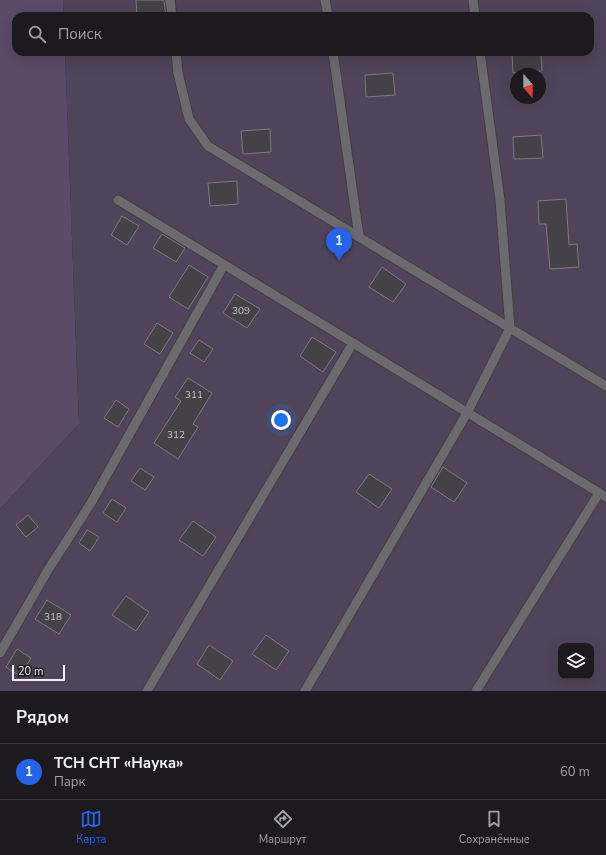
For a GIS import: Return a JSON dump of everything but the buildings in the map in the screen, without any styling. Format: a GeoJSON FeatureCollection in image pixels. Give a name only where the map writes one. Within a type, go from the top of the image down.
{"type":"FeatureCollection","features":[{"type":"Feature","properties":{"kind":"lane"},"geometry":{"type":"LineString","coordinates":[[170,0],[172,12]]}},
{"type":"Feature","properties":{"kind":"lane"},"geometry":{"type":"LineString","coordinates":[[325,0],[327,12]]}},
{"type":"Feature","properties":{"kind":"lane"},"geometry":{"type":"LineString","coordinates":[[473,0],[474,12]]}},
{"type":"Feature","properties":{"kind":"lane"},"geometry":{"type":"LineString","coordinates":[[176,56],[178,73],[189,119],[208,146],[606,386]]}},
{"type":"Feature","properties":{"kind":"lane"},"geometry":{"type":"LineString","coordinates":[[334,56],[359,237]]}},
{"type":"Feature","properties":{"kind":"lane"},"geometry":{"type":"LineString","coordinates":[[305,691],[468,413],[510,328],[500,200],[481,56]]}},
{"type":"Feature","properties":{"kind":"lane"},"geometry":{"type":"LineString","coordinates":[[118,200],[602,495],[476,691]]}},
{"type":"Feature","properties":{"kind":"lane"},"geometry":{"type":"LineString","coordinates":[[0,653],[52,564],[91,503],[224,265]]}},
{"type":"Feature","properties":{"kind":"lane"},"geometry":{"type":"LineString","coordinates":[[147,691],[353,343]]}},
{"type":"Feature","properties":{"kind":"shaded area"},"geometry":{"type":"Polygon","coordinates":[[[0,0],[63,0],[64,12],[12,12],[12,56],[65,56],[79,424],[0,509],[0,0]]]}},
{"type":"Feature","properties":{"kind":"shaded area"},"geometry":{"type":"Polygon","coordinates":[[[63,0],[606,0],[606,691],[0,691],[0,509],[79,424],[65,56],[594,56],[594,12],[64,12],[63,0]]]}},
{"type":"Feature","properties":{"kind":"place","name":"ТСН СНТ «Наука»"},"geometry":{"type":"Point","coordinates":[339,261]}}]}
